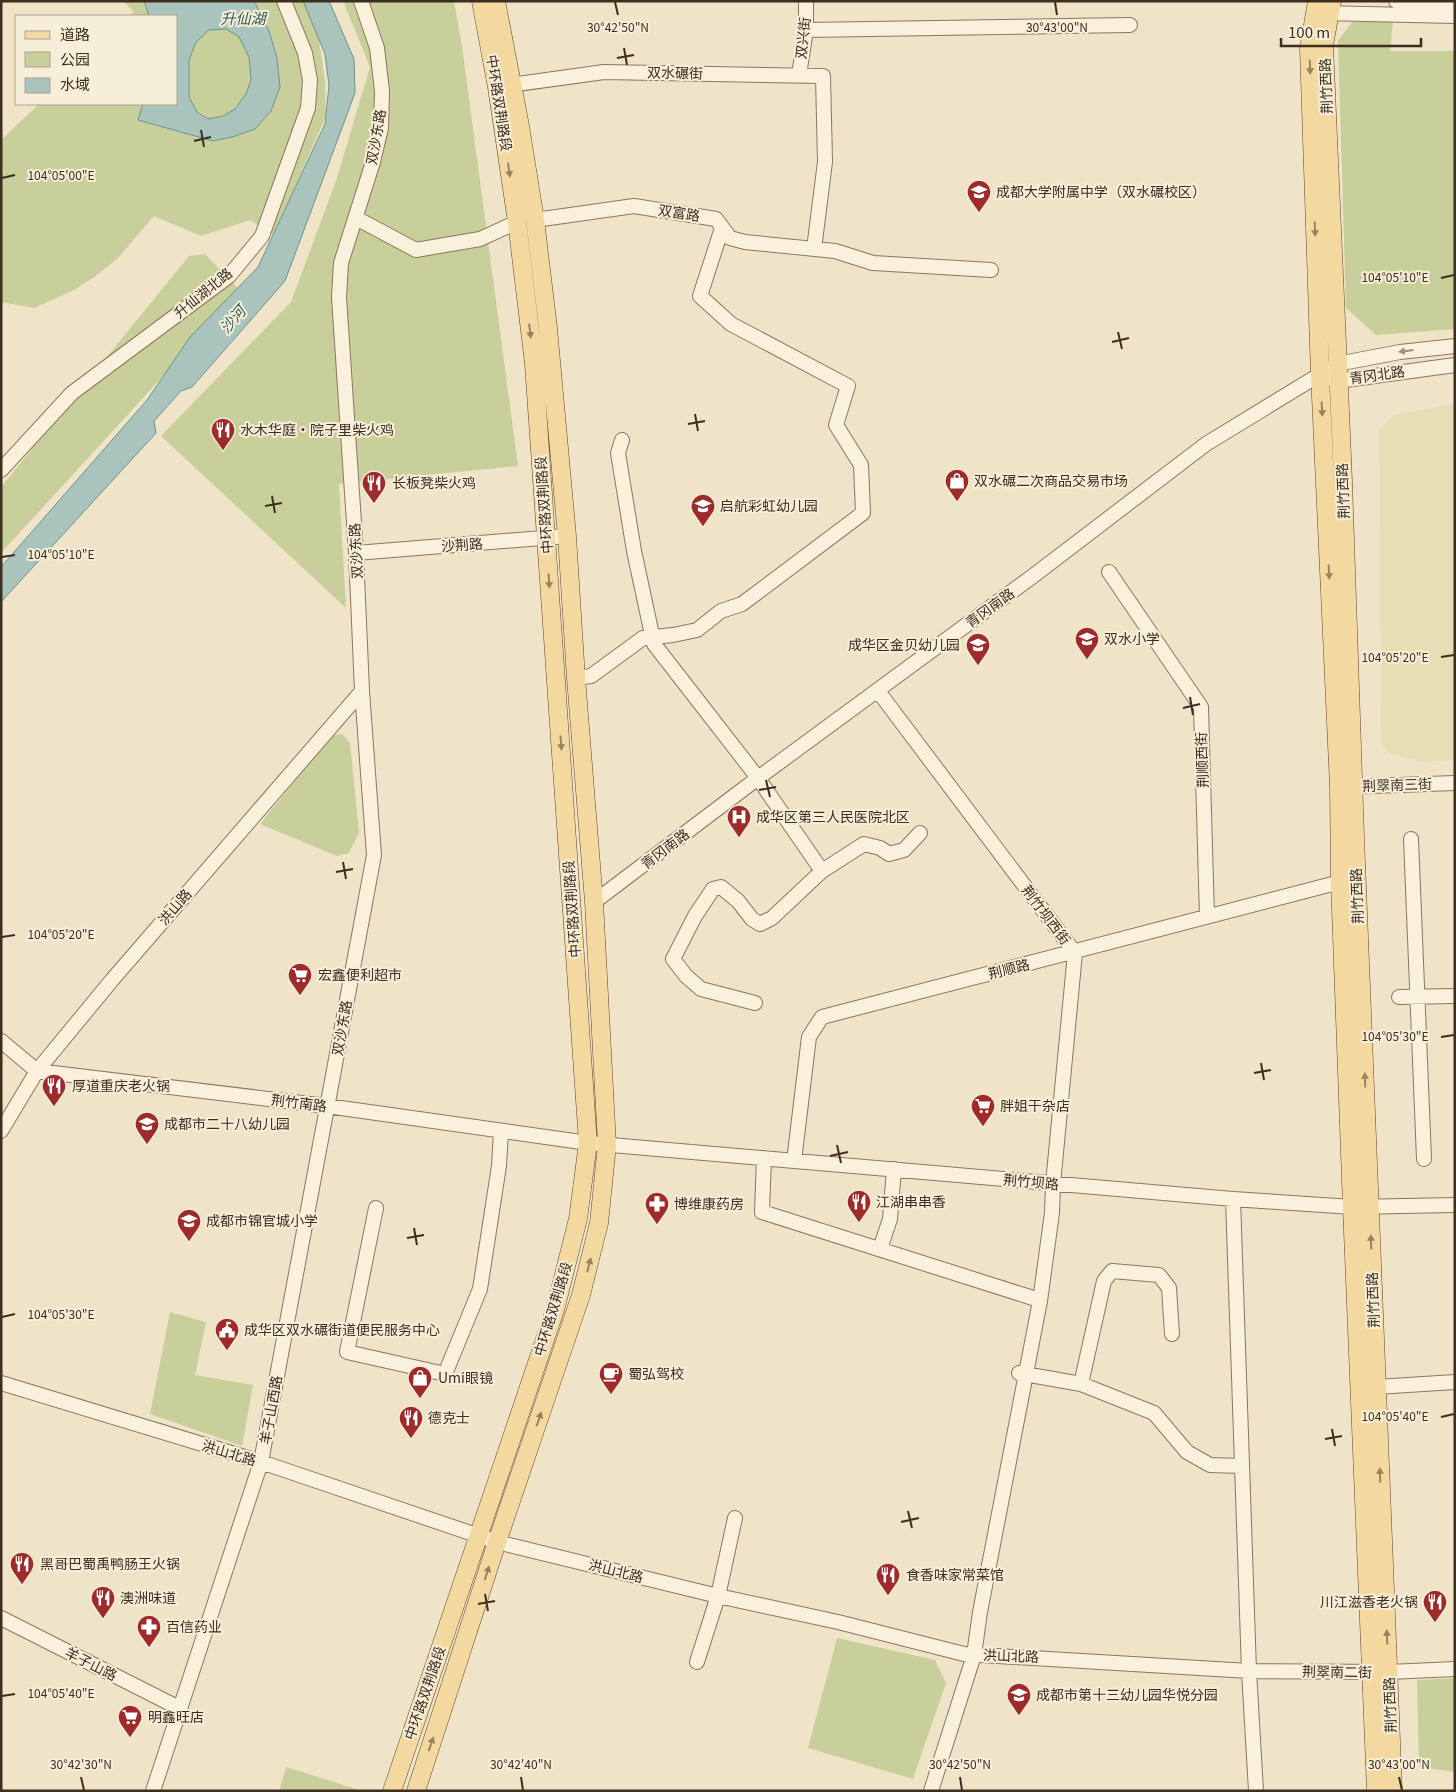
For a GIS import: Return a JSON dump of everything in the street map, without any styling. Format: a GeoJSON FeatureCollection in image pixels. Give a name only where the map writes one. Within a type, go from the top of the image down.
{"type":"FeatureCollection","features":[{"type":"Feature","properties":{"kind":"main road","name":"中环路双荆路段"},"geometry":{"type":"LineString","coordinates":[[416,1791],[497,1542],[581,1295],[599,1223],[607,1144],[594,902],[567,536],[548,328],[535,220],[504,85],[481,1]]}},
{"type":"Feature","properties":{"kind":"main road","name":"中环路双荆路段"},"geometry":{"type":"LineString","coordinates":[[392,1791],[554,1310],[578,1219],[588,1143],[534,364],[517,222],[496,1]]}},
{"type":"Feature","properties":{"kind":"main road","name":"荆竹西路"},"geometry":{"type":"LineString","coordinates":[[1323,7],[1343,481],[1346,787],[1361,1207],[1380,1672],[1393,1791]]}},
{"type":"Feature","properties":{"kind":"main road","name":"荆竹西路"},"geometry":{"type":"LineString","coordinates":[[1323,7],[1309,49],[1320,375],[1346,787],[1340,882],[1361,1207],[1376,1387],[1380,1672],[1376,1791]]}},
{"type":"Feature","properties":{"kind":"street","name":"升仙湖北路"},"geometry":{"type":"LineString","coordinates":[[1,470],[72,393],[229,276],[262,236],[308,108],[310,80],[305,53],[284,1]]}},
{"type":"Feature","properties":{"kind":"street","name":"双沙东路"},"geometry":{"type":"LineString","coordinates":[[327,1106],[374,855],[362,691],[356,553],[339,297],[341,263],[373,162],[381,128],[382,91],[377,48],[361,1]]}},
{"type":"Feature","properties":{"kind":"street","name":"双兴街"},"geometry":{"type":"LineString","coordinates":[[799,75],[806,30],[806,1]]}},
{"type":"Feature","properties":{"kind":"street"},"geometry":{"type":"LineString","coordinates":[[1396,1],[1455,3]]}},
{"type":"Feature","properties":{"kind":"street"},"geometry":{"type":"LineString","coordinates":[[1323,7],[1455,16]]}},
{"type":"Feature","properties":{"kind":"street"},"geometry":{"type":"LineString","coordinates":[[806,30],[1130,25]]}},
{"type":"Feature","properties":{"kind":"street","name":"双水碾街"},"geometry":{"type":"LineString","coordinates":[[504,85],[604,72],[823,76],[825,162],[814,249]]}},
{"type":"Feature","properties":{"kind":"street","name":"双富路"},"geometry":{"type":"LineString","coordinates":[[535,220],[634,206],[716,220],[730,238],[745,242],[835,251],[873,263],[991,270]]}},
{"type":"Feature","properties":{"kind":"street"},"geometry":{"type":"LineString","coordinates":[[356,218],[416,250],[480,238],[517,222]]}},
{"type":"Feature","properties":{"kind":"street"},"geometry":{"type":"LineString","coordinates":[[576,678],[591,676],[643,638],[697,630],[721,611],[742,604],[863,513],[861,465],[836,425],[848,386],[731,324],[700,296],[722,228]]}},
{"type":"Feature","properties":{"kind":"street","name":"青冈北路"},"geometry":{"type":"LineString","coordinates":[[1337,372],[1400,352],[1455,346]]}},
{"type":"Feature","properties":{"kind":"street","name":"青冈北路"},"geometry":{"type":"LineString","coordinates":[[1320,375],[1337,372],[1455,365]]}},
{"type":"Feature","properties":{"kind":"street","name":"青冈南路"},"geometry":{"type":"LineString","coordinates":[[594,902],[758,778],[1033,576],[1206,444],[1320,375]]}},
{"type":"Feature","properties":{"kind":"street"},"geometry":{"type":"LineString","coordinates":[[622,440],[618,453],[634,551],[654,644],[758,778],[822,871]]}},
{"type":"Feature","properties":{"kind":"street","name":"沙荆路"},"geometry":{"type":"LineString","coordinates":[[356,553],[567,536]]}},
{"type":"Feature","properties":{"kind":"street","name":"荆顺西街"},"geometry":{"type":"LineString","coordinates":[[1109,572],[1201,707],[1207,917]]}},
{"type":"Feature","properties":{"kind":"street","name":"洪山路"},"geometry":{"type":"LineString","coordinates":[[1,1131],[37,1071],[112,980],[362,691]]}},
{"type":"Feature","properties":{"kind":"street","name":"荆竹坝西街"},"geometry":{"type":"LineString","coordinates":[[878,691],[1075,953],[1053,1184]]}},
{"type":"Feature","properties":{"kind":"street","name":"荆翠南三街"},"geometry":{"type":"LineString","coordinates":[[1346,787],[1455,783]]}},
{"type":"Feature","properties":{"kind":"street"},"geometry":{"type":"LineString","coordinates":[[755,1003],[702,989],[686,976],[673,959],[695,916],[713,889],[722,887],[738,901],[752,919],[760,924],[772,918],[822,871],[864,844],[880,848],[889,854],[904,850],[920,833]]}},
{"type":"Feature","properties":{"kind":"street"},"geometry":{"type":"LineString","coordinates":[[1411,839],[1424,1159]]}},
{"type":"Feature","properties":{"kind":"street","name":"荆顺路"},"geometry":{"type":"LineString","coordinates":[[794,1161],[809,1037],[822,1017],[1075,953],[1340,882]]}},
{"type":"Feature","properties":{"kind":"street"},"geometry":{"type":"LineString","coordinates":[[1399,997],[1455,996]]}},
{"type":"Feature","properties":{"kind":"street"},"geometry":{"type":"LineString","coordinates":[[1,1041],[37,1071]]}},
{"type":"Feature","properties":{"kind":"street","name":"荆竹南路"},"geometry":{"type":"LineString","coordinates":[[37,1071],[327,1106],[588,1143],[607,1144]]}},
{"type":"Feature","properties":{"kind":"street","name":"羊子山西路"},"geometry":{"type":"LineString","coordinates":[[153,1791],[261,1462],[327,1106]]}},
{"type":"Feature","properties":{"kind":"street"},"geometry":{"type":"LineString","coordinates":[[376,1208],[347,1352],[445,1374],[480,1289],[499,1166],[501,1131]]}},
{"type":"Feature","properties":{"kind":"street","name":"荆竹坝路"},"geometry":{"type":"LineString","coordinates":[[607,1144],[1233,1199],[1361,1207],[1455,1205]]}},
{"type":"Feature","properties":{"kind":"street"},"geometry":{"type":"LineString","coordinates":[[764,1158],[762,1212],[1033,1298]]}},
{"type":"Feature","properties":{"kind":"street"},"geometry":{"type":"LineString","coordinates":[[880,1249],[890,1219],[894,1170]]}},
{"type":"Feature","properties":{"kind":"street"},"geometry":{"type":"LineString","coordinates":[[1023,1373],[1044,1214],[1053,1184]]}},
{"type":"Feature","properties":{"kind":"street"},"geometry":{"type":"LineString","coordinates":[[931,1791],[969,1654],[977,1581],[1040,1301],[1052,1212],[1053,1184]]}},
{"type":"Feature","properties":{"kind":"street"},"geometry":{"type":"LineString","coordinates":[[1233,1199],[1249,1671],[1256,1791]]}},
{"type":"Feature","properties":{"kind":"street"},"geometry":{"type":"LineString","coordinates":[[1081,1384],[1104,1281],[1112,1271],[1159,1274],[1169,1288],[1172,1334]]}},
{"type":"Feature","properties":{"kind":"street"},"geometry":{"type":"LineString","coordinates":[[1023,1373],[1081,1384],[1154,1412],[1187,1452],[1210,1465],[1242,1466]]}},
{"type":"Feature","properties":{"kind":"street"},"geometry":{"type":"LineString","coordinates":[[1376,1387],[1455,1382]]}},
{"type":"Feature","properties":{"kind":"street","name":"洪山北路"},"geometry":{"type":"LineString","coordinates":[[1,1383],[261,1462],[497,1542],[718,1596],[838,1622],[969,1654],[1249,1671]]}},
{"type":"Feature","properties":{"kind":"street"},"geometry":{"type":"LineString","coordinates":[[697,1662],[718,1596],[735,1518]]}},
{"type":"Feature","properties":{"kind":"street","name":"羊子山路"},"geometry":{"type":"LineString","coordinates":[[1,1618],[181,1709]]}},
{"type":"Feature","properties":{"kind":"street"},"geometry":{"type":"LineString","coordinates":[[921,1791],[969,1654]]}},
{"type":"Feature","properties":{"kind":"street","name":"荆翠南二街"},"geometry":{"type":"LineString","coordinates":[[1249,1671],[1380,1672],[1455,1669]]}},
{"type":"Feature","properties":{"kind":"shaded area"},"geometry":{"type":"Polygon","coordinates":[[[1455,404],[1455,760],[1421,762],[1391,754],[1381,744],[1379,431],[1393,415],[1455,404]]]}},
{"type":"Feature","properties":{"kind":"green space"},"geometry":{"type":"Polygon","coordinates":[[[123,1],[305,1],[318,33],[325,81],[326,116],[274,235],[250,220],[201,236],[154,216],[117,259],[74,290],[34,308],[1,302],[1,140],[38,105],[178,105],[178,15],[130,15],[134,12],[123,1]]]}},
{"type":"Feature","properties":{"kind":"green space"},"geometry":{"type":"Polygon","coordinates":[[[343,1],[454,1],[462,46],[518,466],[339,484],[346,608],[161,436],[291,302],[337,178],[370,67],[343,1]]]}},
{"type":"Feature","properties":{"kind":"green space"},"geometry":{"type":"Polygon","coordinates":[[[1352,22],[1393,22],[1390,51],[1455,51],[1455,329],[1376,335],[1346,308],[1338,41],[1352,22]]]}},
{"type":"Feature","properties":{"kind":"green space"},"geometry":{"type":"Polygon","coordinates":[[[205,254],[241,291],[1,553],[1,487],[189,256],[205,254]]]}},
{"type":"Feature","properties":{"kind":"green space"},"geometry":{"type":"Polygon","coordinates":[[[342,734],[350,743],[359,832],[349,853],[337,856],[260,824],[332,735],[342,734]]]}},
{"type":"Feature","properties":{"kind":"green space"},"geometry":{"type":"Polygon","coordinates":[[[170,1312],[206,1322],[195,1375],[253,1385],[242,1446],[150,1414],[170,1312]]]}},
{"type":"Feature","properties":{"kind":"green space"},"geometry":{"type":"Polygon","coordinates":[[[837,1638],[935,1660],[946,1683],[913,1779],[808,1748],[837,1638]]]}},
{"type":"Feature","properties":{"kind":"green space"},"geometry":{"type":"Polygon","coordinates":[[[1455,1678],[1455,1772],[1419,1767],[1417,1680],[1455,1678]]]}},
{"type":"Feature","properties":{"kind":"green space"},"geometry":{"type":"Polygon","coordinates":[[[286,1767],[363,1791],[279,1791],[286,1767]]]}},
{"type":"Feature","properties":{"kind":"water","name":"升仙湖"},"geometry":{"type":"Polygon","coordinates":[[[144,1],[254,1],[269,31],[277,58],[280,87],[271,111],[255,129],[213,141],[138,120],[143,105],[178,105],[178,15],[149,15],[144,1]],[[226,29],[209,30],[196,42],[189,60],[189,97],[197,112],[208,119],[223,116],[235,109],[247,92],[251,79],[249,57],[239,37],[226,29]]]}},
{"type":"Feature","properties":{"kind":"water","name":"沙河"},"geometry":{"type":"Polygon","coordinates":[[[303,1],[329,1],[354,59],[355,93],[285,281],[192,387],[181,391],[154,421],[156,433],[1,602],[1,567],[147,400],[190,337],[258,267],[325,124],[329,85],[325,54],[303,1]]]}},
{"type":"Feature","properties":{"kind":"place","name":"成都大学附属中学（双水碾校区）"},"geometry":{"type":"Point","coordinates":[979,213]}},
{"type":"Feature","properties":{"kind":"place","name":"水木华庭·院子里柴火鸡"},"geometry":{"type":"Point","coordinates":[223,451]}},
{"type":"Feature","properties":{"kind":"place","name":"双水碾二次商品交易市场"},"geometry":{"type":"Point","coordinates":[957,502]}},
{"type":"Feature","properties":{"kind":"place","name":"长板凳柴火鸡"},"geometry":{"type":"Point","coordinates":[374,504]}},
{"type":"Feature","properties":{"kind":"place","name":"启航彩虹幼儿园"},"geometry":{"type":"Point","coordinates":[703,527]}},
{"type":"Feature","properties":{"kind":"place","name":"双水小学"},"geometry":{"type":"Point","coordinates":[1087,660]}},
{"type":"Feature","properties":{"kind":"place","name":"成华区金贝幼儿园"},"geometry":{"type":"Point","coordinates":[978,666]}},
{"type":"Feature","properties":{"kind":"place","name":"成华区第三人民医院北区"},"geometry":{"type":"Point","coordinates":[739,838]}},
{"type":"Feature","properties":{"kind":"place","name":"宏鑫便利超市"},"geometry":{"type":"Point","coordinates":[300,996]}},
{"type":"Feature","properties":{"kind":"place","name":"厚道重庆老火锅"},"geometry":{"type":"Point","coordinates":[54,1107]}},
{"type":"Feature","properties":{"kind":"place","name":"胖姐干杂店"},"geometry":{"type":"Point","coordinates":[983,1127]}},
{"type":"Feature","properties":{"kind":"place","name":"成都市二十八幼儿园"},"geometry":{"type":"Point","coordinates":[147,1145]}},
{"type":"Feature","properties":{"kind":"place","name":"江湖串串香"},"geometry":{"type":"Point","coordinates":[859,1223]}},
{"type":"Feature","properties":{"kind":"place","name":"博维康药房"},"geometry":{"type":"Point","coordinates":[657,1225]}},
{"type":"Feature","properties":{"kind":"place","name":"成都市锦官城小学"},"geometry":{"type":"Point","coordinates":[189,1242]}},
{"type":"Feature","properties":{"kind":"place","name":"成华区双水碾街道便民服务中心"},"geometry":{"type":"Point","coordinates":[227,1351]}},
{"type":"Feature","properties":{"kind":"place","name":"蜀弘驾校"},"geometry":{"type":"Point","coordinates":[611,1395]}},
{"type":"Feature","properties":{"kind":"place","name":"Umi眼镜"},"geometry":{"type":"Point","coordinates":[420,1399]}},
{"type":"Feature","properties":{"kind":"place","name":"德克士"},"geometry":{"type":"Point","coordinates":[411,1439]}},
{"type":"Feature","properties":{"kind":"place","name":"黑哥巴蜀禹鸭肠王火锅"},"geometry":{"type":"Point","coordinates":[22,1585]}},
{"type":"Feature","properties":{"kind":"place","name":"食香味家常菜馆"},"geometry":{"type":"Point","coordinates":[888,1596]}},
{"type":"Feature","properties":{"kind":"place","name":"澳洲味道"},"geometry":{"type":"Point","coordinates":[103,1619]}},
{"type":"Feature","properties":{"kind":"place","name":"川江滋香老火锅"},"geometry":{"type":"Point","coordinates":[1435,1623]}},
{"type":"Feature","properties":{"kind":"place","name":"百信药业"},"geometry":{"type":"Point","coordinates":[149,1648]}},
{"type":"Feature","properties":{"kind":"place","name":"成都市第十三幼儿园华悦分园"},"geometry":{"type":"Point","coordinates":[1019,1716]}},
{"type":"Feature","properties":{"kind":"place","name":"明鑫旺店"},"geometry":{"type":"Point","coordinates":[130,1738]}}]}
